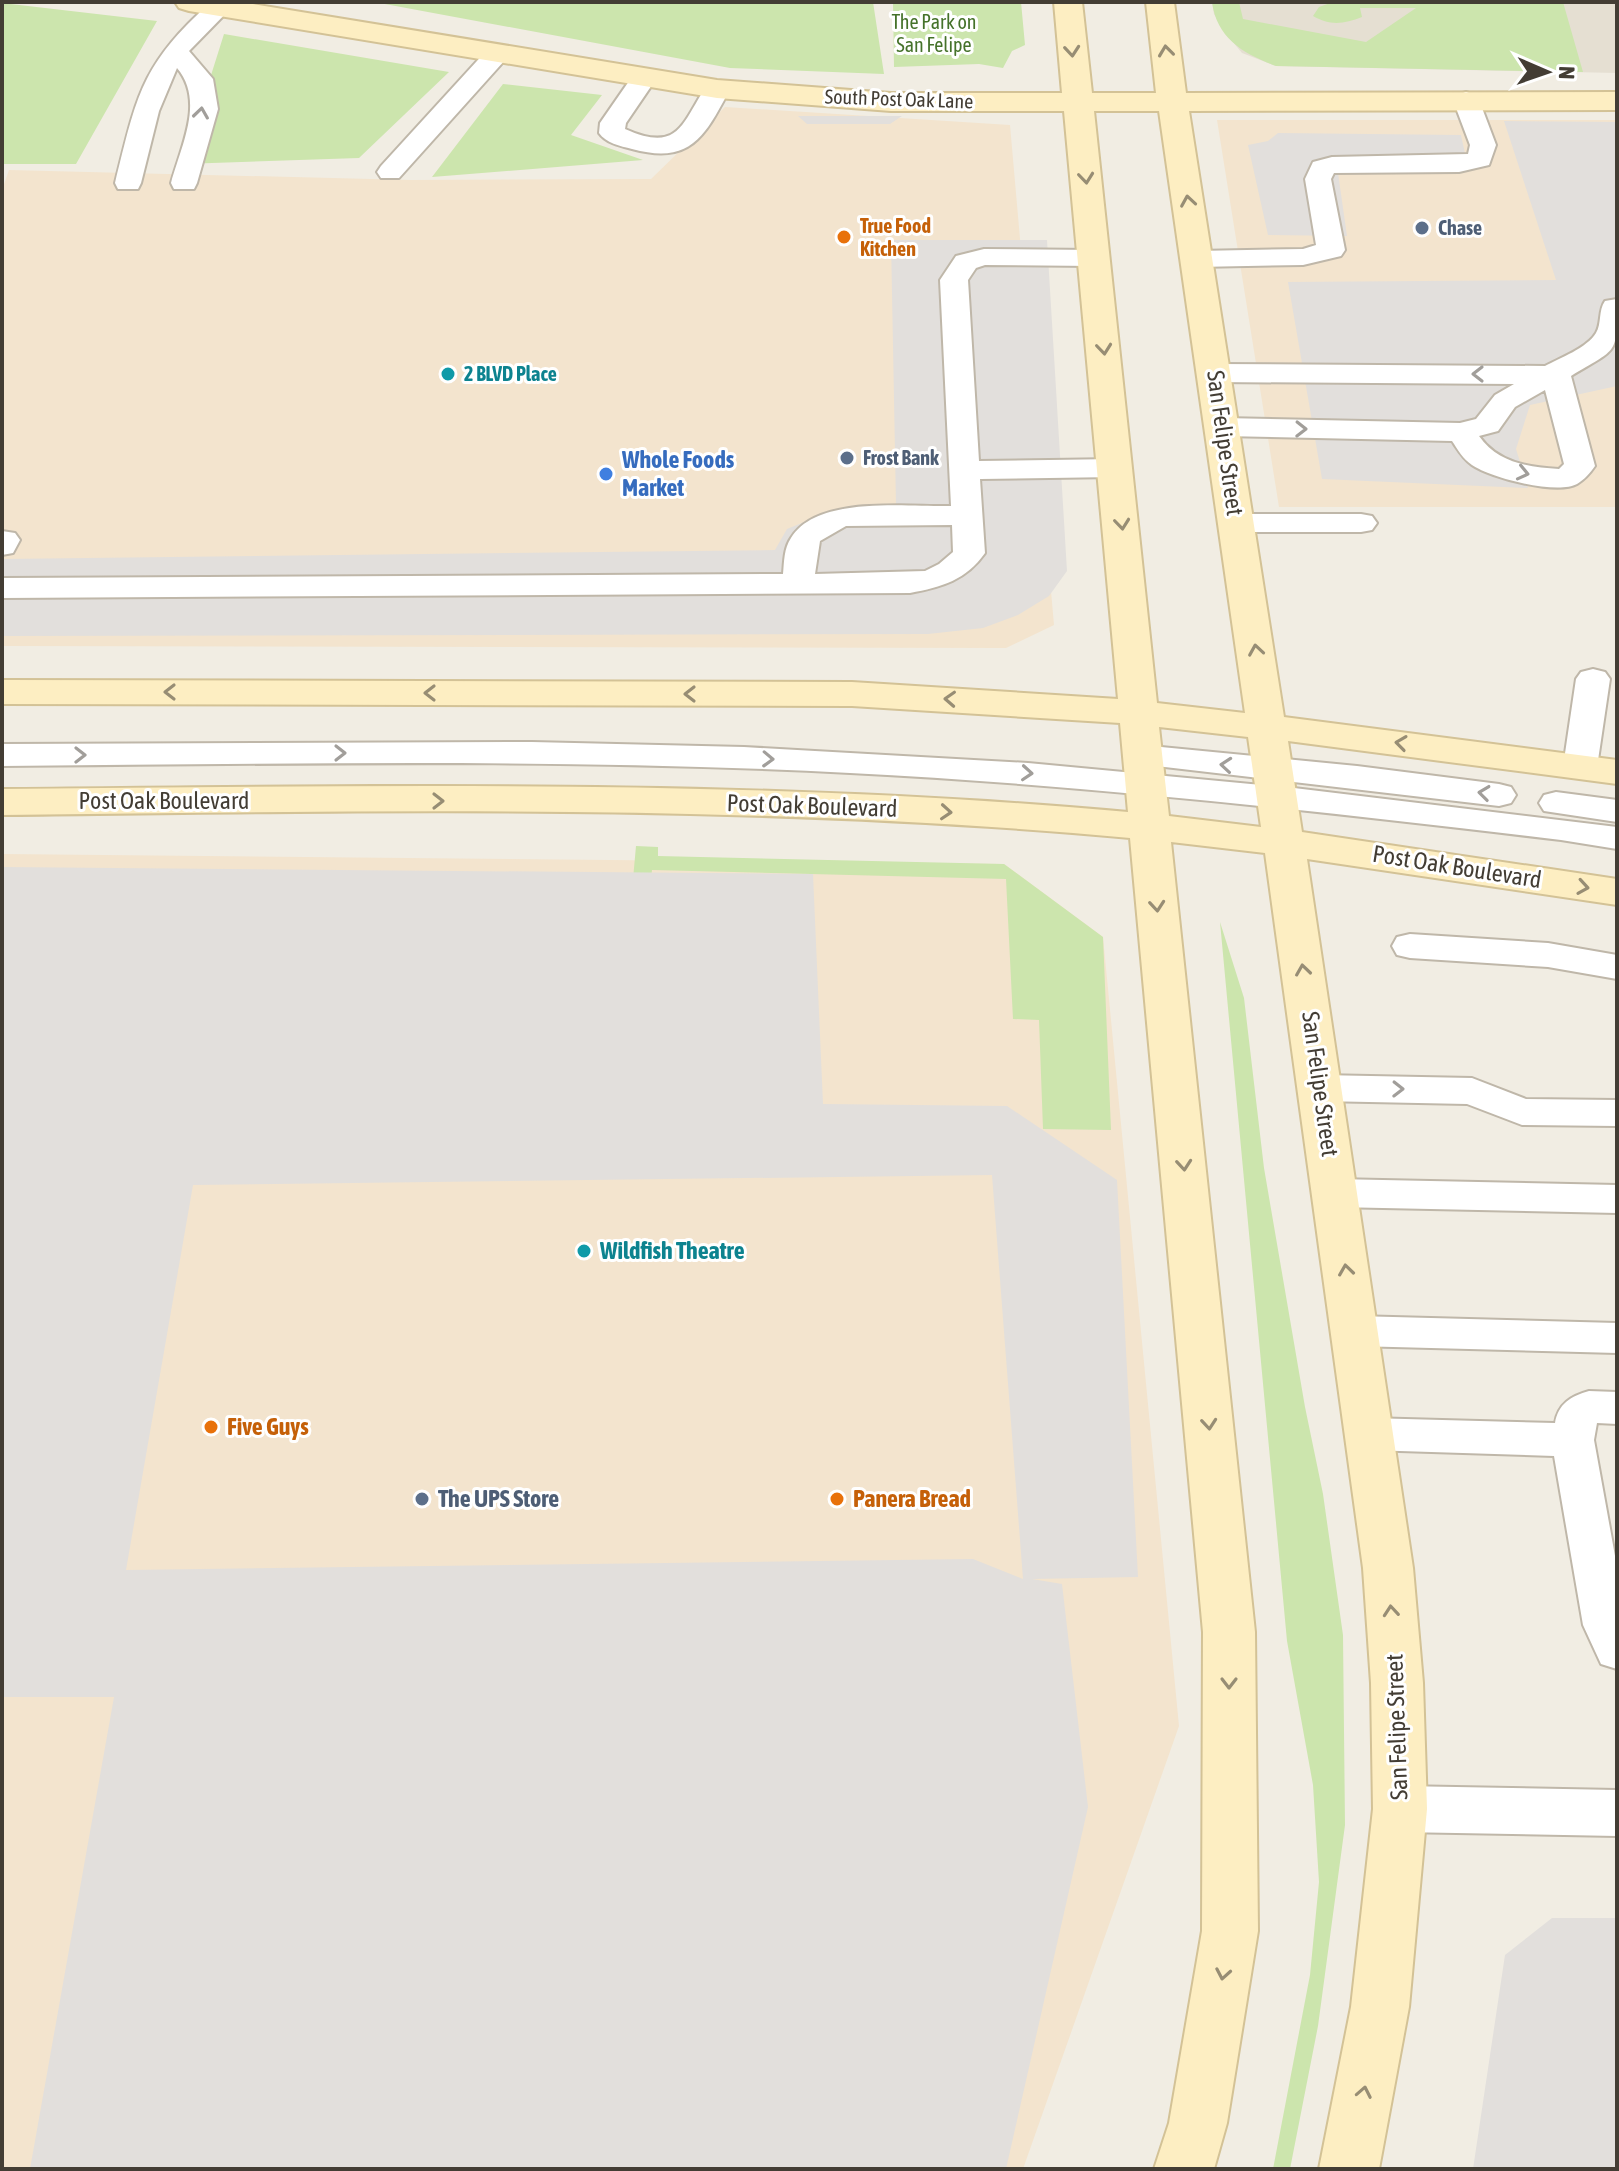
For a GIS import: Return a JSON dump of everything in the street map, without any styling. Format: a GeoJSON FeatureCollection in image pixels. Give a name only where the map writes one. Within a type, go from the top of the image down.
{"type":"FeatureCollection","features":[{"type":"Feature","properties":{"kind":"main road","name":"South Post Oak Lane"},"geometry":{"type":"LineString","coordinates":[[189,2],[223,4],[643,79],[717,89],[891,102],[1617,101]]}},
{"type":"Feature","properties":{"kind":"main road"},"geometry":{"type":"LineString","coordinates":[[1068,2],[1229,1632],[1230,1931],[1198,2123],[1184,2169]]}},
{"type":"Feature","properties":{"kind":"main road","name":"San Felipe Street"},"geometry":{"type":"LineString","coordinates":[[1160,2],[1388,1568],[1397,1683],[1400,1809],[1380,2007],[1349,2169]]}},
{"type":"Feature","properties":{"kind":"main road"},"geometry":{"type":"LineString","coordinates":[[2,692],[852,694],[1140,713],[1598,770]]}},
{"type":"Feature","properties":{"kind":"main road","name":"Post Oak Boulevard"},"geometry":{"type":"LineString","coordinates":[[2,802],[700,802],[834,805],[1083,821],[1147,790],[1284,844],[1617,892]]}},
{"type":"Feature","properties":{"kind":"street"},"geometry":{"type":"LineString","coordinates":[[1400,1809],[1617,1813]]}},
{"type":"Feature","properties":{"kind":"lane"},"geometry":{"type":"LineString","coordinates":[[128,183],[151,96],[175,51],[223,4]]}},
{"type":"Feature","properties":{"kind":"lane"},"geometry":{"type":"LineString","coordinates":[[175,51],[200,79],[205,109],[184,183]]}},
{"type":"Feature","properties":{"kind":"lane"},"geometry":{"type":"LineString","coordinates":[[390,172],[496,55]]}},
{"type":"Feature","properties":{"kind":"lane"},"geometry":{"type":"LineString","coordinates":[[643,79],[613,123],[612,133],[626,140],[650,145],[683,142],[692,133],[717,89]]}},
{"type":"Feature","properties":{"kind":"lane"},"geometry":{"type":"LineString","coordinates":[[1197,259],[1303,257],[1331,250],[1318,179],[1322,168],[1332,165],[1459,164],[1480,159],[1483,145],[1466,100]]}},
{"type":"Feature","properties":{"kind":"lane"},"geometry":{"type":"LineString","coordinates":[[2,588],[910,583],[940,579],[960,566],[969,553],[954,280],[966,262],[984,257],[1094,258]]}},
{"type":"Feature","properties":{"kind":"lane"},"geometry":{"type":"LineString","coordinates":[[1223,427],[1461,432],[1487,425],[1505,401],[1556,375],[1600,347],[1615,324]]}},
{"type":"Feature","properties":{"kind":"lane"},"geometry":{"type":"LineString","coordinates":[[1214,373],[1556,375]]}},
{"type":"Feature","properties":{"kind":"lane"},"geometry":{"type":"LineString","coordinates":[[1461,432],[1480,457],[1505,469],[1541,477],[1566,478],[1580,466],[1556,375]]}},
{"type":"Feature","properties":{"kind":"lane"},"geometry":{"type":"LineString","coordinates":[[964,470],[1116,468]]}},
{"type":"Feature","properties":{"kind":"lane"},"geometry":{"type":"LineString","coordinates":[[798,583],[802,544],[807,533],[841,517],[967,515]]}},
{"type":"Feature","properties":{"kind":"lane"},"geometry":{"type":"LineString","coordinates":[[1236,523],[1361,523]]}},
{"type":"Feature","properties":{"kind":"lane"},"geometry":{"type":"LineString","coordinates":[[1593,679],[1598,770]]}},
{"type":"Feature","properties":{"kind":"lane"},"geometry":{"type":"LineString","coordinates":[[2,730],[421,730],[820,736],[1147,790]]}},
{"type":"Feature","properties":{"kind":"lane"},"geometry":{"type":"LineString","coordinates":[[2,755],[666,755],[849,762],[1147,790],[1275,783],[1617,811]]}},
{"type":"Feature","properties":{"kind":"lane"},"geometry":{"type":"LineString","coordinates":[[1275,783],[1617,838]]}},
{"type":"Feature","properties":{"kind":"lane"},"geometry":{"type":"LineString","coordinates":[[1410,946],[1548,955],[1617,967]]}},
{"type":"Feature","properties":{"kind":"lane"},"geometry":{"type":"LineString","coordinates":[[1320,1088],[1472,1091],[1522,1112],[1617,1113]]}},
{"type":"Feature","properties":{"kind":"lane"},"geometry":{"type":"LineString","coordinates":[[1335,1193],[1617,1199]]}},
{"type":"Feature","properties":{"kind":"lane"},"geometry":{"type":"LineString","coordinates":[[1355,1331],[1617,1338]]}},
{"type":"Feature","properties":{"kind":"lane"},"geometry":{"type":"LineString","coordinates":[[1617,1408],[1589,1407],[1577,1416],[1573,1440],[1605,1625],[1617,1651]]}},
{"type":"Feature","properties":{"kind":"lane"},"geometry":{"type":"LineString","coordinates":[[1368,1434],[1573,1440]]}},
{"type":"Feature","properties":{"kind":"shaded area"},"geometry":{"type":"Polygon","coordinates":[[[1212,2],[1617,2],[1617,73],[1276,66],[1242,53],[1223,30],[1214,14],[1212,2]]]}},
{"type":"Feature","properties":{"kind":"shaded area","name":"2 BLVD Place"},"geometry":{"type":"Polygon","coordinates":[[[725,107],[1010,125],[1054,625],[1006,648],[2,646],[2,190],[9,170],[411,180],[651,179],[725,107]]]}},
{"type":"Feature","properties":{"kind":"shaded area"},"geometry":{"type":"Polygon","coordinates":[[[798,116],[902,116],[890,124],[807,124],[798,116]]]}},
{"type":"Feature","properties":{"kind":"shaded area"},"geometry":{"type":"Polygon","coordinates":[[[1217,120],[1617,120],[1617,507],[1279,507],[1217,120]]]}},
{"type":"Feature","properties":{"kind":"shaded area"},"geometry":{"type":"Polygon","coordinates":[[[1504,121],[1617,122],[1617,386],[1530,405],[1516,449],[1528,488],[1322,479],[1288,282],[1556,280],[1504,121]]]}},
{"type":"Feature","properties":{"kind":"shaded area"},"geometry":{"type":"Polygon","coordinates":[[[1278,133],[1461,135],[1469,172],[1338,173],[1347,236],[1268,235],[1248,145],[1268,141],[1278,133]]]}},
{"type":"Feature","properties":{"kind":"shaded area"},"geometry":{"type":"Polygon","coordinates":[[[891,240],[1047,240],[1067,571],[1049,596],[1018,615],[983,628],[928,634],[2,636],[2,559],[775,550],[787,529],[831,511],[896,505],[891,240]]]}},
{"type":"Feature","properties":{"kind":"shaded area"},"geometry":{"type":"Polygon","coordinates":[[[2,854],[1004,864],[1103,937],[1179,1726],[1023,2169],[2,2169],[2,854]]]}},
{"type":"Feature","properties":{"kind":"shaded area"},"geometry":{"type":"Polygon","coordinates":[[[2,867],[813,874],[823,1104],[1007,1106],[1117,1180],[1138,1577],[1032,1579],[1062,1584],[1088,1807],[1006,2169],[30,2169],[114,1697],[2,1697],[2,867]],[[992,1175],[193,1185],[126,1570],[973,1559],[1023,1579],[992,1175]]]}},
{"type":"Feature","properties":{"kind":"shaded area"},"geometry":{"type":"Polygon","coordinates":[[[1552,1918],[1617,1918],[1617,2169],[1473,2169],[1505,1955],[1552,1918]]]}},
{"type":"Feature","properties":{"kind":"green space"},"geometry":{"type":"Polygon","coordinates":[[[374,2],[873,2],[884,74],[730,68],[374,2]]]}},
{"type":"Feature","properties":{"kind":"green space","name":"The Park on San Felipe"},"geometry":{"type":"Polygon","coordinates":[[[893,2],[1021,2],[1025,45],[1012,51],[1003,68],[979,64],[894,67],[893,2]]]}},
{"type":"Feature","properties":{"kind":"green space"},"geometry":{"type":"Polygon","coordinates":[[[1212,2],[1239,2],[1243,19],[1366,42],[1416,8],[1360,8],[1362,17],[1337,23],[1313,16],[1319,7],[1333,2],[1563,2],[1583,72],[1276,66],[1243,50],[1226,35],[1212,2]]]}},
{"type":"Feature","properties":{"kind":"green space"},"geometry":{"type":"Polygon","coordinates":[[[2,3],[157,21],[76,164],[2,164],[2,3]]]}},
{"type":"Feature","properties":{"kind":"green space"},"geometry":{"type":"Polygon","coordinates":[[[224,34],[449,72],[359,158],[183,164],[224,34]]]}},
{"type":"Feature","properties":{"kind":"green space"},"geometry":{"type":"Polygon","coordinates":[[[503,84],[602,95],[571,135],[643,160],[432,177],[503,84]]]}},
{"type":"Feature","properties":{"kind":"green space"},"geometry":{"type":"Polygon","coordinates":[[[636,846],[658,847],[658,856],[1004,864],[1103,937],[1111,1130],[1043,1129],[1039,1020],[1013,1019],[1006,879],[652,870],[651,879],[633,879],[636,846]]]}},
{"type":"Feature","properties":{"kind":"green space"},"geometry":{"type":"Polygon","coordinates":[[[1220,922],[1244,998],[1264,1168],[1323,1494],[1343,1635],[1345,1825],[1318,2026],[1290,2169],[1273,2169],[1310,1975],[1319,1882],[1313,1785],[1287,1641],[1220,922]]]}},
{"type":"Feature","properties":{"kind":"place","name":"Chase"},"geometry":{"type":"Point","coordinates":[1422,228]}},
{"type":"Feature","properties":{"kind":"place","name":"True Food Kitchen"},"geometry":{"type":"Point","coordinates":[844,237]}},
{"type":"Feature","properties":{"kind":"place","name":"2 BLVD Place"},"geometry":{"type":"Point","coordinates":[448,374]}},
{"type":"Feature","properties":{"kind":"place","name":"Frost Bank"},"geometry":{"type":"Point","coordinates":[847,458]}},
{"type":"Feature","properties":{"kind":"place","name":"Whole Foods Market"},"geometry":{"type":"Point","coordinates":[606,474]}},
{"type":"Feature","properties":{"kind":"place","name":"Wildfish Theatre"},"geometry":{"type":"Point","coordinates":[584,1251]}},
{"type":"Feature","properties":{"kind":"place","name":"Five Guys"},"geometry":{"type":"Point","coordinates":[211,1427]}},
{"type":"Feature","properties":{"kind":"place","name":"The UPS Store"},"geometry":{"type":"Point","coordinates":[422,1499]}},
{"type":"Feature","properties":{"kind":"place","name":"Panera Bread"},"geometry":{"type":"Point","coordinates":[837,1499]}}]}
